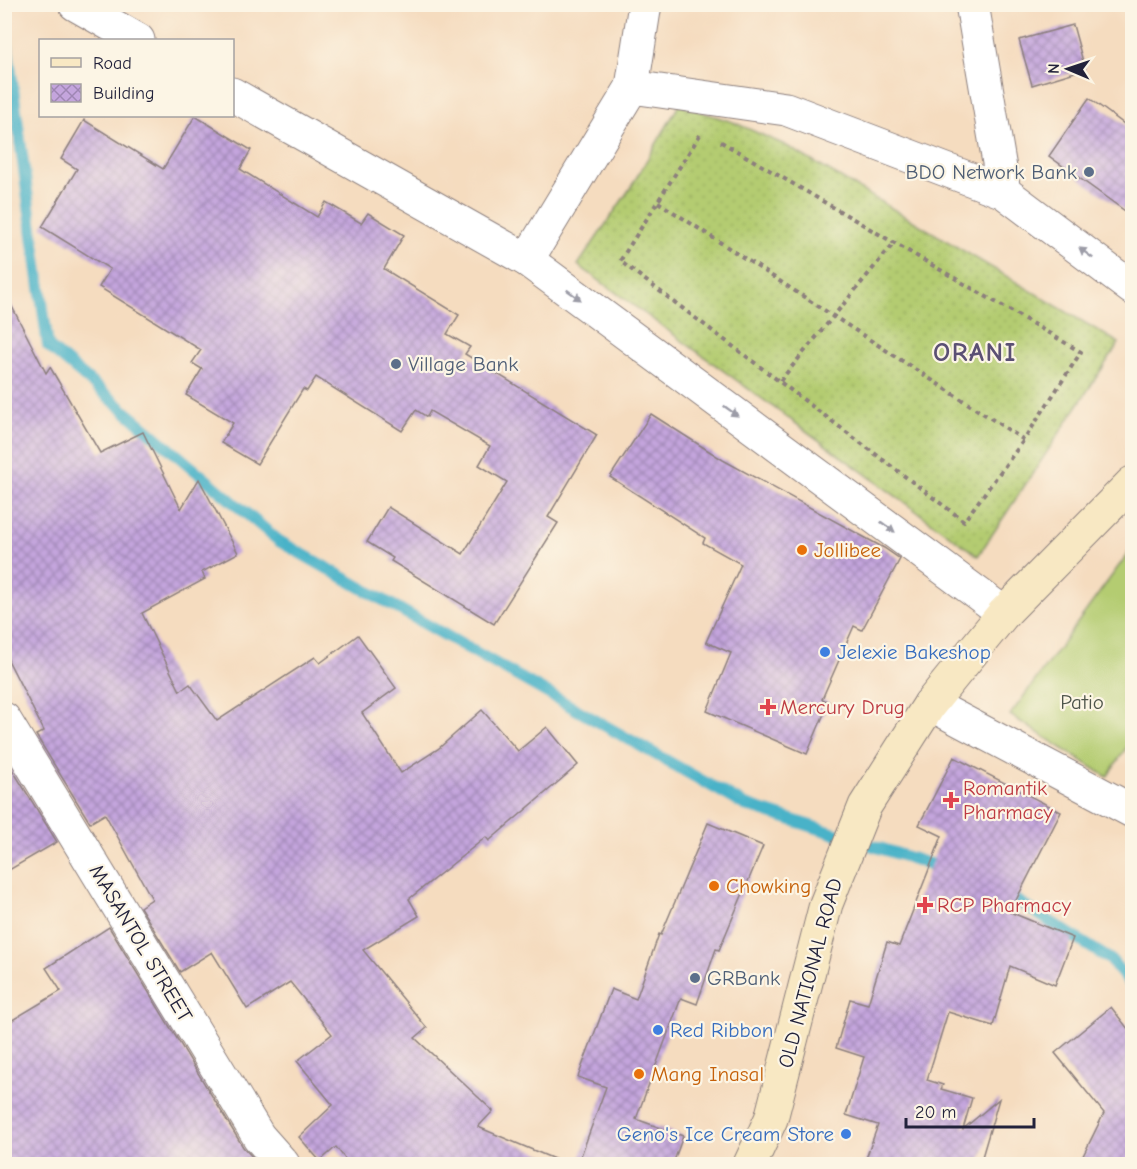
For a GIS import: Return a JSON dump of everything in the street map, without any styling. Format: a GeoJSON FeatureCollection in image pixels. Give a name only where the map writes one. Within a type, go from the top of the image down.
{"type":"FeatureCollection","features":[{"type":"Feature","properties":{"kind":"main road","name":"OLD NATIONAL ROAD"},"geometry":{"type":"LineString","coordinates":[[750,1164],[771,1119],[826,904],[865,806],[930,704],[1004,613],[1132,483]]}},
{"type":"Feature","properties":{"kind":"street"},"geometry":{"type":"LineString","coordinates":[[527,260],[632,87],[645,4]]}},
{"type":"Feature","properties":{"kind":"street"},"geometry":{"type":"LineString","coordinates":[[972,4],[1004,192]]}},
{"type":"Feature","properties":{"kind":"street"},"geometry":{"type":"LineString","coordinates":[[93,9],[137,39]]}},
{"type":"Feature","properties":{"kind":"street"},"geometry":{"type":"LineString","coordinates":[[632,87],[786,109],[1004,192],[1132,288]]}},
{"type":"Feature","properties":{"kind":"street"},"geometry":{"type":"LineString","coordinates":[[234,95],[527,260],[1004,613]]}},
{"type":"Feature","properties":{"kind":"street"},"geometry":{"type":"LineString","coordinates":[[930,704],[1132,811]]}},
{"type":"Feature","properties":{"kind":"street","name":"MASANTOL STREET"},"geometry":{"type":"LineString","coordinates":[[4,719],[259,1137],[283,1164]]}},
{"type":"Feature","properties":{"kind":"path"},"geometry":{"type":"LineString","coordinates":[[703,131],[620,261],[964,521],[1024,440],[1081,352],[713,137]]}},
{"type":"Feature","properties":{"kind":"path"},"geometry":{"type":"LineString","coordinates":[[658,202],[1024,440]]}},
{"type":"Feature","properties":{"kind":"path"},"geometry":{"type":"LineString","coordinates":[[780,381],[894,243]]}},
{"type":"Feature","properties":{"kind":"green space"},"geometry":{"type":"Polygon","coordinates":[[[679,105],[733,122],[785,145],[1119,343],[978,556],[578,265],[631,187],[679,105]]]}},
{"type":"Feature","properties":{"kind":"green space","name":"Patio"},"geometry":{"type":"Polygon","coordinates":[[[1132,548],[1132,739],[1107,777],[1010,715],[1132,548]]]}},
{"type":"Feature","properties":{"kind":"building"},"geometry":{"type":"Polygon","coordinates":[[[1073,25],[1085,69],[1032,85],[1019,40],[1073,25]]]}},
{"type":"Feature","properties":{"kind":"building"},"geometry":{"type":"Polygon","coordinates":[[[1089,98],[1132,130],[1132,216],[1049,156],[1089,98]]]}},
{"type":"Feature","properties":{"kind":"building"},"geometry":{"type":"Polygon","coordinates":[[[194,117],[197,117],[251,150],[240,169],[317,217],[326,202],[361,223],[368,213],[404,235],[384,269],[459,315],[447,334],[470,347],[465,354],[597,435],[548,517],[558,523],[494,624],[391,561],[393,558],[367,542],[388,507],[463,554],[507,482],[479,465],[490,446],[430,411],[427,417],[416,410],[402,431],[316,377],[307,391],[303,389],[257,464],[221,443],[233,423],[186,395],[202,369],[192,363],[201,350],[99,287],[110,269],[42,227],[77,169],[61,159],[84,120],[163,169],[194,117]]]}},
{"type":"Feature","properties":{"kind":"building"},"geometry":{"type":"Polygon","coordinates":[[[4,291],[46,373],[50,367],[100,453],[143,432],[181,509],[199,479],[238,553],[202,572],[205,579],[142,613],[180,691],[190,684],[217,721],[315,657],[320,663],[358,635],[396,688],[362,713],[401,773],[438,749],[482,710],[518,751],[547,727],[578,765],[489,841],[486,837],[409,899],[419,916],[363,950],[427,1028],[415,1038],[493,1111],[478,1127],[566,1164],[349,1164],[336,1147],[320,1161],[299,1137],[333,1105],[297,1061],[332,1034],[290,982],[247,1009],[212,952],[180,972],[140,907],[152,899],[105,814],[90,823],[36,735],[44,731],[4,652],[4,291]]]}},
{"type":"Feature","properties":{"kind":"building"},"geometry":{"type":"Polygon","coordinates":[[[651,414],[723,460],[900,559],[862,630],[854,626],[822,699],[829,702],[807,754],[707,711],[731,653],[706,642],[741,564],[703,543],[705,538],[610,477],[651,414]]]}},
{"type":"Feature","properties":{"kind":"building"},"geometry":{"type":"Polygon","coordinates":[[[4,756],[57,842],[4,873],[4,756]]]}},
{"type":"Feature","properties":{"kind":"building"},"geometry":{"type":"Polygon","coordinates":[[[954,757],[1061,812],[1010,912],[1073,938],[1055,985],[1010,966],[993,1026],[948,1012],[927,1080],[943,1085],[941,1089],[972,1098],[963,1129],[999,1099],[980,1164],[864,1164],[878,1125],[846,1115],[864,1057],[836,1048],[850,999],[868,1004],[887,942],[899,946],[942,836],[919,825],[954,757]]]}},
{"type":"Feature","properties":{"kind":"building"},"geometry":{"type":"Polygon","coordinates":[[[708,823],[763,846],[719,950],[716,949],[697,1004],[681,998],[636,1119],[683,1136],[673,1164],[578,1164],[606,1087],[578,1077],[611,989],[636,999],[659,934],[661,935],[708,823]]]}},
{"type":"Feature","properties":{"kind":"building"},"geometry":{"type":"Polygon","coordinates":[[[109,927],[243,1147],[254,1159],[245,1164],[4,1164],[4,1025],[61,991],[46,968],[109,927]]]}},
{"type":"Feature","properties":{"kind":"building"},"geometry":{"type":"Polygon","coordinates":[[[1111,1007],[1132,1034],[1132,1164],[1079,1164],[1104,1113],[1055,1053],[1111,1007]]]}},
{"type":"Feature","properties":{"kind":"waterway"},"geometry":{"type":"LineString","coordinates":[[4,22],[48,346],[279,541],[745,805],[945,869]]}},
{"type":"Feature","properties":{"kind":"waterway"},"geometry":{"type":"LineString","coordinates":[[1003,892],[1111,960],[1132,986]]}},
{"type":"Feature","properties":{"kind":"place","name":"BDO Network Bank"},"geometry":{"type":"Point","coordinates":[1089,172]}},
{"type":"Feature","properties":{"kind":"place","name":"Village Bank"},"geometry":{"type":"Point","coordinates":[396,364]}},
{"type":"Feature","properties":{"kind":"place","name":"Jollibee"},"geometry":{"type":"Point","coordinates":[802,550]}},
{"type":"Feature","properties":{"kind":"place","name":"Jelexie Bakeshop"},"geometry":{"type":"Point","coordinates":[825,652]}},
{"type":"Feature","properties":{"kind":"place","name":"Mercury Drug"},"geometry":{"type":"Point","coordinates":[768,707]}},
{"type":"Feature","properties":{"kind":"place","name":"Romantik Pharmacy"},"geometry":{"type":"Point","coordinates":[951,800]}},
{"type":"Feature","properties":{"kind":"place","name":"Chowking"},"geometry":{"type":"Point","coordinates":[714,886]}},
{"type":"Feature","properties":{"kind":"place","name":"RCP Pharmacy"},"geometry":{"type":"Point","coordinates":[925,905]}},
{"type":"Feature","properties":{"kind":"place","name":"GRBank"},"geometry":{"type":"Point","coordinates":[695,978]}},
{"type":"Feature","properties":{"kind":"place","name":"Red Ribbon"},"geometry":{"type":"Point","coordinates":[658,1030]}},
{"type":"Feature","properties":{"kind":"place","name":"Mang Inasal"},"geometry":{"type":"Point","coordinates":[639,1074]}},
{"type":"Feature","properties":{"kind":"place","name":"Geno's Ice Cream Store"},"geometry":{"type":"Point","coordinates":[846,1134]}},
{"type":"Feature","properties":{"kind":"district","name":"ORANI"},"geometry":{"type":"Point","coordinates":[975,352]}}]}
